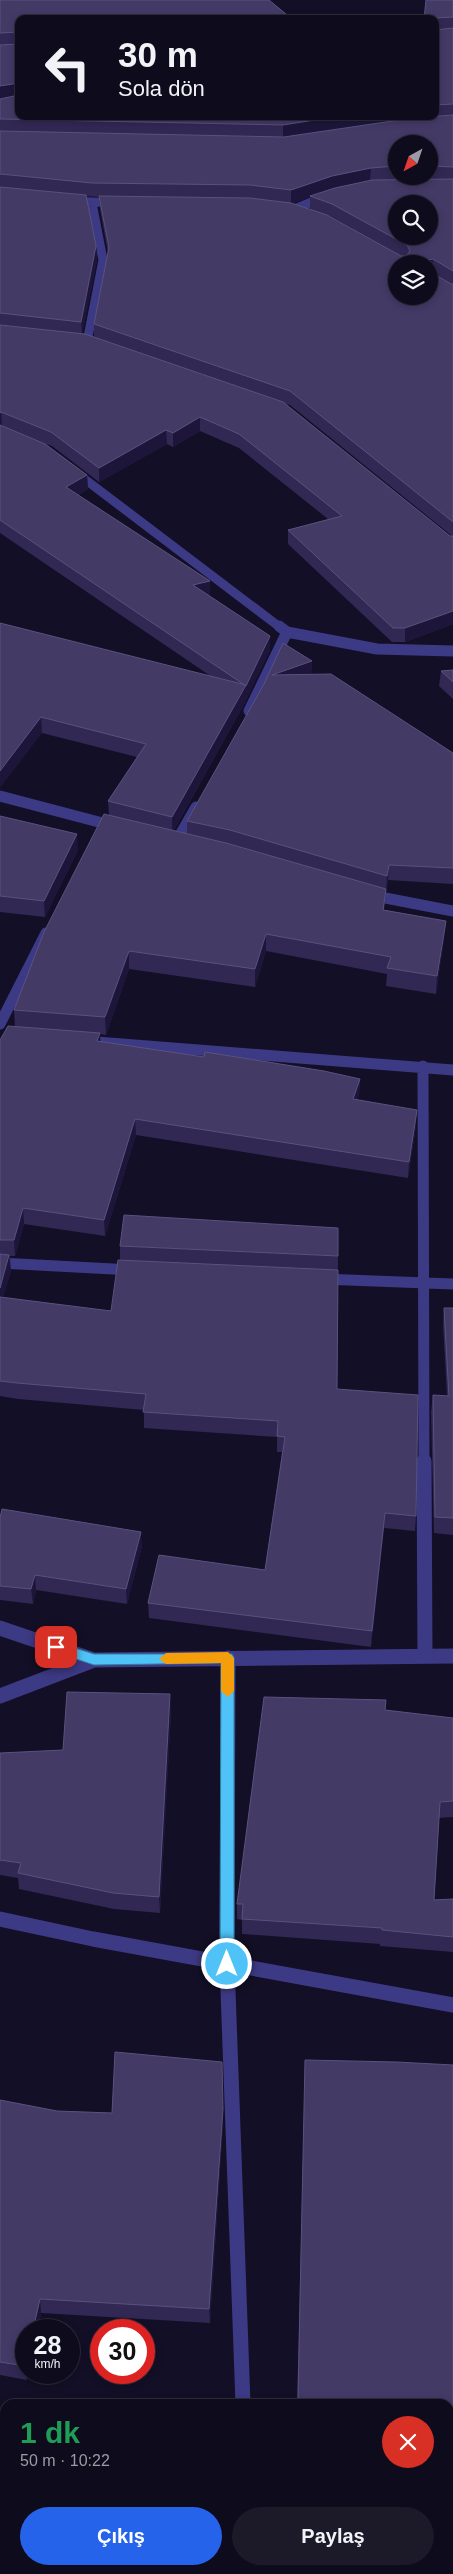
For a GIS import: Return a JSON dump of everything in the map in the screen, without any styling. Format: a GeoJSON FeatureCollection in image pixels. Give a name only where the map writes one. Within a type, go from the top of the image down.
{"type":"FeatureCollection","features":[{"type":"Feature","properties":{"kind":"street"},"geometry":{"type":"LineString","coordinates":[[301,213],[288,209],[329,195]]}},
{"type":"Feature","properties":{"kind":"street"},"geometry":{"type":"LineString","coordinates":[[64,200],[92,203],[121,203]]}},
{"type":"Feature","properties":{"kind":"street"},"geometry":{"type":"LineString","coordinates":[[87,342],[103,260],[92,203]]}},
{"type":"Feature","properties":{"kind":"street"},"geometry":{"type":"LineString","coordinates":[[65,464],[287,632],[377,650],[453,650]]}},
{"type":"Feature","properties":{"kind":"street"},"geometry":{"type":"LineString","coordinates":[[243,722],[287,632]]}},
{"type":"Feature","properties":{"kind":"street"},"geometry":{"type":"LineString","coordinates":[[0,796],[98,827],[129,830]]}},
{"type":"Feature","properties":{"kind":"street"},"geometry":{"type":"LineString","coordinates":[[176,842],[200,799]]}},
{"type":"Feature","properties":{"kind":"street"},"geometry":{"type":"LineString","coordinates":[[357,891],[384,899],[453,911]]}},
{"type":"Feature","properties":{"kind":"street"},"geometry":{"type":"LineString","coordinates":[[0,1024],[52,919]]}},
{"type":"Feature","properties":{"kind":"street"},"geometry":{"type":"LineString","coordinates":[[69,1039],[423,1066],[453,1070]]}},
{"type":"Feature","properties":{"kind":"street"},"geometry":{"type":"LineString","coordinates":[[423,1066],[422,1283],[425,1655]]}},
{"type":"Feature","properties":{"kind":"street"},"geometry":{"type":"LineString","coordinates":[[0,1264],[149,1271]]}},
{"type":"Feature","properties":{"kind":"street"},"geometry":{"type":"LineString","coordinates":[[308,1278],[453,1284]]}},
{"type":"Feature","properties":{"kind":"street"},"geometry":{"type":"LineString","coordinates":[[0,1628],[94,1660],[453,1656]]}},
{"type":"Feature","properties":{"kind":"street"},"geometry":{"type":"LineString","coordinates":[[228,1658],[227,1964],[243,2399]]}},
{"type":"Feature","properties":{"kind":"street"},"geometry":{"type":"LineString","coordinates":[[0,1696],[94,1660]]}},
{"type":"Feature","properties":{"kind":"street"},"geometry":{"type":"LineString","coordinates":[[0,1919],[227,1964],[453,2005]]}},
{"type":"Feature","properties":{"kind":"building"},"geometry":{"type":"Polygon","coordinates":[[[0,0],[269,0],[287,15],[15,15],[15,32],[0,33],[0,0]]]}},
{"type":"Feature","properties":{"kind":"building"},"geometry":{"type":"Polygon","coordinates":[[[426,0],[453,0],[453,17],[439,18],[439,15],[424,15],[426,0]]]}},
{"type":"Feature","properties":{"kind":"building"},"geometry":{"type":"Polygon","coordinates":[[[453,28],[453,104],[439,105],[439,30],[453,28]]]}},
{"type":"Feature","properties":{"kind":"building"},"geometry":{"type":"Polygon","coordinates":[[[15,44],[15,84],[0,86],[0,45],[15,44]]]}},
{"type":"Feature","properties":{"kind":"building"},"geometry":{"type":"Polygon","coordinates":[[[15,96],[15,119],[0,119],[0,99],[15,96]]]}},
{"type":"Feature","properties":{"kind":"building"},"geometry":{"type":"Polygon","coordinates":[[[453,115],[453,167],[438,166],[438,135],[388,135],[388,167],[332,176],[291,190],[250,185],[92,183],[0,174],[0,131],[284,137],[399,120],[439,120],[439,116],[453,115]]]}},
{"type":"Feature","properties":{"kind":"building"},"geometry":{"type":"Polygon","coordinates":[[[47,120],[315,120],[283,125],[47,120]]]}},
{"type":"Feature","properties":{"kind":"building"},"geometry":{"type":"Polygon","coordinates":[[[438,179],[453,179],[453,271],[438,262],[438,255],[407,255],[410,251],[407,245],[438,245],[438,195],[388,195],[388,235],[332,204],[310,196],[372,180],[388,180],[388,185],[438,185],[438,179]]]}},
{"type":"Feature","properties":{"kind":"building"},"geometry":{"type":"Polygon","coordinates":[[[0,187],[86,195],[96,246],[81,322],[0,313],[0,187]]]}},
{"type":"Feature","properties":{"kind":"building"},"geometry":{"type":"Polygon","coordinates":[[[99,196],[250,198],[291,203],[327,215],[399,255],[388,255],[388,305],[438,305],[438,276],[453,284],[453,522],[290,391],[94,324],[109,247],[99,196]]]}},
{"type":"Feature","properties":{"kind":"building"},"geometry":{"type":"Polygon","coordinates":[[[0,325],[85,334],[283,402],[450,536],[453,536],[453,611],[405,628],[393,628],[288,530],[342,516],[239,434],[200,417],[173,433],[166,430],[99,468],[51,432],[0,413],[0,325]]]}},
{"type":"Feature","properties":{"kind":"building"},"geometry":{"type":"Polygon","coordinates":[[[0,425],[45,444],[87,475],[66,487],[210,581],[193,585],[270,636],[246,686],[0,520],[0,425]]]}},
{"type":"Feature","properties":{"kind":"building"},"geometry":{"type":"Polygon","coordinates":[[[0,623],[246,685],[172,817],[108,801],[146,744],[41,717],[0,771],[0,623]]]}},
{"type":"Feature","properties":{"kind":"building"},"geometry":{"type":"Polygon","coordinates":[[[283,643],[312,661],[272,675],[331,674],[453,753],[453,868],[389,865],[387,876],[230,830],[187,821],[264,684],[283,643]]]}},
{"type":"Feature","properties":{"kind":"building"},"geometry":{"type":"Polygon","coordinates":[[[453,670],[453,682],[441,671],[453,670]]]}},
{"type":"Feature","properties":{"kind":"building"},"geometry":{"type":"Polygon","coordinates":[[[104,814],[226,843],[386,889],[383,910],[446,921],[437,976],[387,968],[391,957],[266,934],[255,969],[129,951],[105,1017],[14,1010],[44,932],[104,814]]]}},
{"type":"Feature","properties":{"kind":"building"},"geometry":{"type":"Polygon","coordinates":[[[0,816],[77,834],[44,901],[0,896],[0,816]]]}},
{"type":"Feature","properties":{"kind":"building"},"geometry":{"type":"Polygon","coordinates":[[[8,1026],[100,1033],[97,1041],[204,1057],[205,1052],[324,1071],[360,1079],[353,1099],[417,1110],[409,1162],[135,1119],[104,1220],[23,1208],[14,1240],[0,1240],[0,1040],[8,1026]]]}},
{"type":"Feature","properties":{"kind":"building"},"geometry":{"type":"Polygon","coordinates":[[[124,1215],[338,1228],[338,1256],[120,1246],[124,1215]]]}},
{"type":"Feature","properties":{"kind":"building"},"geometry":{"type":"Polygon","coordinates":[[[0,1254],[9,1255],[0,1288],[0,1254]]]}},
{"type":"Feature","properties":{"kind":"building"},"geometry":{"type":"Polygon","coordinates":[[[118,1260],[338,1270],[337,1389],[418,1395],[416,1516],[385,1513],[372,1631],[148,1603],[159,1555],[265,1570],[285,1437],[277,1436],[278,1421],[143,1412],[146,1394],[0,1381],[0,1297],[111,1311],[118,1260]]]}},
{"type":"Feature","properties":{"kind":"building"},"geometry":{"type":"Polygon","coordinates":[[[444,1308],[453,1308],[453,1518],[435,1517],[433,1395],[449,1396],[444,1308]]]}},
{"type":"Feature","properties":{"kind":"building"},"geometry":{"type":"Polygon","coordinates":[[[2,1509],[141,1532],[126,1589],[35,1575],[31,1589],[0,1586],[0,1518],[2,1509]]]}},
{"type":"Feature","properties":{"kind":"building"},"geometry":{"type":"Polygon","coordinates":[[[67,1692],[170,1694],[159,1897],[113,1893],[18,1873],[21,1863],[0,1860],[0,1753],[63,1750],[67,1692]]]}},
{"type":"Feature","properties":{"kind":"building"},"geometry":{"type":"Polygon","coordinates":[[[264,1697],[386,1700],[385,1710],[453,1718],[453,1801],[440,1802],[434,1900],[453,1899],[453,1937],[382,1930],[382,1928],[242,1919],[243,1904],[237,1904],[264,1697]]]}},
{"type":"Feature","properties":{"kind":"building"},"geometry":{"type":"Polygon","coordinates":[[[115,2052],[222,2062],[223,2109],[209,2309],[40,2299],[35,2319],[15,2319],[15,2364],[0,2362],[0,2100],[57,2111],[112,2113],[115,2052]]]}},
{"type":"Feature","properties":{"kind":"building"},"geometry":{"type":"Polygon","coordinates":[[[305,2060],[453,2065],[453,2399],[298,2398],[305,2060]]]}},
{"type":"Feature","properties":{"kind":"slow traffic"},"geometry":{"type":"LineString","coordinates":[[166,1659],[228,1658],[228,1691]]}},
{"type":"Feature","properties":{"kind":"route"},"geometry":{"type":"LineString","coordinates":[[56,1647],[94,1660],[228,1658],[227,1964]]}}]}
